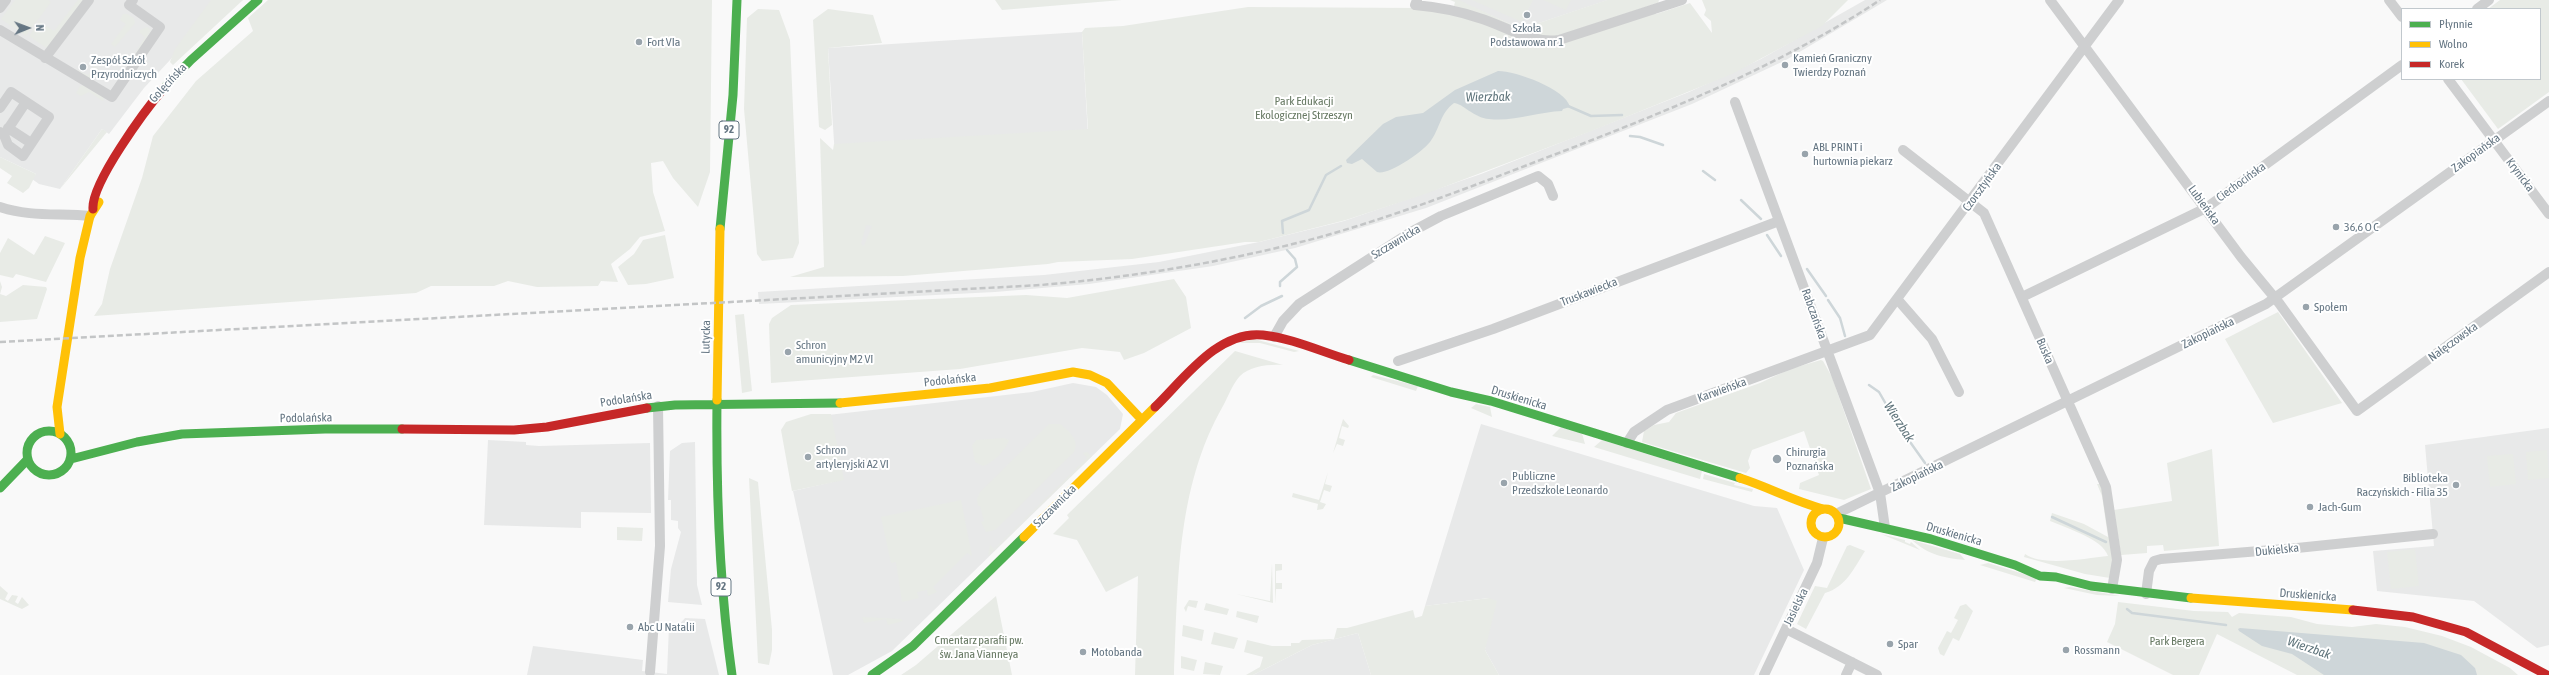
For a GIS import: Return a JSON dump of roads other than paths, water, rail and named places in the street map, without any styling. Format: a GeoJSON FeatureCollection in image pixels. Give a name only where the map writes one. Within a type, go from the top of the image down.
{"type":"FeatureCollection","features":[{"type":"Feature","properties":{"kind":"street"},"geometry":{"type":"LineString","coordinates":[[0,8],[6,0]]}},
{"type":"Feature","properties":{"kind":"street"},"geometry":{"type":"LineString","coordinates":[[45,58],[89,0]]}},
{"type":"Feature","properties":{"kind":"street"},"geometry":{"type":"LineString","coordinates":[[0,30],[112,97],[160,26],[129,5],[132,0]]}},
{"type":"Feature","properties":{"kind":"street","name":"Golęcińska"},"geometry":{"type":"LineString","coordinates":[[57,407],[82,249],[91,213],[93,195],[101,184],[124,139],[158,93],[190,59],[258,0]]}},
{"type":"Feature","properties":{"kind":"street","name":"Lutycka"},"geometry":{"type":"LineString","coordinates":[[732,675],[723,612],[719,561],[717,430],[721,211],[733,95],[736,0]]}},
{"type":"Feature","properties":{"kind":"street"},"geometry":{"type":"LineString","coordinates":[[1416,2],[1479,18],[1524,36],[1548,42],[1559,40],[1682,0]]}},
{"type":"Feature","properties":{"kind":"street","name":"Lubieńska"},"geometry":{"type":"LineString","coordinates":[[2050,0],[2275,299],[2356,411]]}},
{"type":"Feature","properties":{"kind":"street","name":"Czorsztyńska"},"geometry":{"type":"LineString","coordinates":[[1828,352],[1870,335],[1898,300],[2119,0]]}},
{"type":"Feature","properties":{"kind":"street"},"geometry":{"type":"LineString","coordinates":[[2389,0],[2401,16]]}},
{"type":"Feature","properties":{"kind":"street"},"geometry":{"type":"LineString","coordinates":[[2478,8],[2489,0]]}},
{"type":"Feature","properties":{"kind":"street","name":"Ciechocińska"},"geometry":{"type":"LineString","coordinates":[[2022,297],[2206,208],[2401,66]]}},
{"type":"Feature","properties":{"kind":"street","name":"Krynicka"},"geometry":{"type":"LineString","coordinates":[[2449,80],[2549,214]]}},
{"type":"Feature","properties":{"kind":"street"},"geometry":{"type":"LineString","coordinates":[[0,108],[10,92],[49,117],[23,156],[8,145],[4,132]]}},
{"type":"Feature","properties":{"kind":"street","name":"Zakopiańska"},"geometry":{"type":"LineString","coordinates":[[1837,516],[1880,493],[2275,299],[2549,101]]}},
{"type":"Feature","properties":{"kind":"street"},"geometry":{"type":"LineString","coordinates":[[4,132],[26,102]]}},
{"type":"Feature","properties":{"kind":"street","name":"Rabczańska"},"geometry":{"type":"LineString","coordinates":[[1735,102],[1880,493],[1885,528]]}},
{"type":"Feature","properties":{"kind":"street"},"geometry":{"type":"LineString","coordinates":[[4,132],[31,143]]}},
{"type":"Feature","properties":{"kind":"street","name":"Buska"},"geometry":{"type":"LineString","coordinates":[[1903,150],[1971,201],[1984,213],[2106,487],[2117,560],[2112,589]]}},
{"type":"Feature","properties":{"kind":"street","name":"Szczawnicka"},"geometry":{"type":"LineString","coordinates":[[1274,337],[1283,321],[1299,304],[1411,232],[1440,216],[1538,176],[1548,184],[1553,196]]}},
{"type":"Feature","properties":{"kind":"street"},"geometry":{"type":"LineString","coordinates":[[0,207],[24,214],[91,213]]}},
{"type":"Feature","properties":{"kind":"street","name":"Truskawiecka"},"geometry":{"type":"LineString","coordinates":[[1398,361],[1493,329],[1779,221]]}},
{"type":"Feature","properties":{"kind":"street","name":"Nałęczowska"},"geometry":{"type":"LineString","coordinates":[[2356,411],[2549,272]]}},
{"type":"Feature","properties":{"kind":"street"},"geometry":{"type":"LineString","coordinates":[[1898,300],[1932,339],[1959,392]]}},
{"type":"Feature","properties":{"kind":"street","name":"Druskienicka"},"geometry":{"type":"LineString","coordinates":[[1236,336],[1254,334],[1274,337],[1760,484],[1792,499],[1823,509]]}},
{"type":"Feature","properties":{"kind":"street","name":"Szczawnicka"},"geometry":{"type":"LineString","coordinates":[[872,675],[913,646],[1211,352],[1221,344],[1236,336]]}},
{"type":"Feature","properties":{"kind":"street","name":"Karwieńska"},"geometry":{"type":"LineString","coordinates":[[1626,443],[1634,432],[1667,410],[1828,352]]}},
{"type":"Feature","properties":{"kind":"street","name":"Podolańska"},"geometry":{"type":"LineString","coordinates":[[71,459],[162,437],[201,433],[325,430],[514,430],[547,427],[624,410],[658,406],[820,405],[990,388],[1073,372],[1090,375],[1107,383],[1142,420]]}},
{"type":"Feature","properties":{"kind":"street"},"geometry":{"type":"LineString","coordinates":[[650,672],[660,546],[658,406]]}},
{"type":"Feature","properties":{"kind":"street"},"geometry":{"type":"LineString","coordinates":[[46,431],[57,407]]}},
{"type":"Feature","properties":{"kind":"street"},"geometry":{"type":"LineString","coordinates":[[57,407],[60,434],[70,446],[71,459],[60,473],[48,475],[36,471],[28,460],[28,447],[30,441],[34,436],[46,431],[60,434]]}},
{"type":"Feature","properties":{"kind":"street","name":"Podolańska"},"geometry":{"type":"LineString","coordinates":[[70,446],[97,452]]}},
{"type":"Feature","properties":{"kind":"street"},"geometry":{"type":"LineString","coordinates":[[0,488],[9,481],[28,460]]}},
{"type":"Feature","properties":{"kind":"street"},"geometry":{"type":"LineString","coordinates":[[9,481],[36,471]]}},
{"type":"Feature","properties":{"kind":"street","name":"Druskienicka"},"geometry":{"type":"LineString","coordinates":[[1792,499],[1811,522]]}},
{"type":"Feature","properties":{"kind":"street"},"geometry":{"type":"LineString","coordinates":[[1823,509],[1837,516],[1839,529],[1836,533],[1823,538],[1815,534],[1811,522],[1815,513],[1823,509]]}},
{"type":"Feature","properties":{"kind":"street","name":"Druskienicka"},"geometry":{"type":"LineString","coordinates":[[1837,516],[1931,538],[2015,565],[2040,576],[2056,577],[2112,589],[2146,594],[2378,612],[2413,617],[2466,632],[2547,675]]}},
{"type":"Feature","properties":{"kind":"street","name":"Druskienicka"},"geometry":{"type":"LineString","coordinates":[[1836,533],[1885,528]]}},
{"type":"Feature","properties":{"kind":"street","name":"Dukielska"},"geometry":{"type":"LineString","coordinates":[[2146,594],[2149,571],[2154,562],[2161,559],[2267,551],[2433,534]]}},
{"type":"Feature","properties":{"kind":"street","name":"Jasielska"},"geometry":{"type":"LineString","coordinates":[[1764,675],[1818,563],[1823,538]]}},
{"type":"Feature","properties":{"kind":"street"},"geometry":{"type":"LineString","coordinates":[[1786,629],[1877,675]]}},
{"type":"Feature","properties":{"kind":"street"},"geometry":{"type":"LineString","coordinates":[[1846,675],[1852,662]]}},
{"type":"Feature","properties":{"kind":"water"},"geometry":{"type":"Polygon","coordinates":[[[1498,71],[1516,74],[1539,82],[1560,94],[1570,107],[1563,109],[1562,111],[1498,120],[1478,116],[1461,105],[1454,103],[1446,111],[1430,142],[1405,162],[1382,172],[1377,172],[1362,159],[1352,164],[1347,163],[1346,160],[1383,124],[1396,117],[1423,113],[1455,90],[1498,71]]]}},
{"type":"Feature","properties":{"kind":"water"},"geometry":{"type":"Polygon","coordinates":[[[2238,629],[2424,643],[2461,655],[2475,668],[2477,675],[2324,675],[2292,654],[2262,646],[2239,631],[2238,629]]]}},
{"type":"Feature","properties":{"kind":"waterway","name":"Wierzbak"},"geometry":{"type":"LineString","coordinates":[[1568,106],[1591,116],[1622,115]]}},
{"type":"Feature","properties":{"kind":"waterway","name":"Wierzbak"},"geometry":{"type":"LineString","coordinates":[[1630,136],[1640,137],[1663,145]]}},
{"type":"Feature","properties":{"kind":"waterway","name":"Wierzbak"},"geometry":{"type":"LineString","coordinates":[[1283,233],[1282,221],[1309,210],[1326,175],[1341,166]]}},
{"type":"Feature","properties":{"kind":"waterway","name":"Wierzbak"},"geometry":{"type":"LineString","coordinates":[[1703,171],[1715,180]]}},
{"type":"Feature","properties":{"kind":"waterway","name":"Wierzbak"},"geometry":{"type":"LineString","coordinates":[[1741,200],[1761,219]]}},
{"type":"Feature","properties":{"kind":"waterway","name":"Wierzbak"},"geometry":{"type":"LineString","coordinates":[[1767,235],[1781,256]]}},
{"type":"Feature","properties":{"kind":"waterway","name":"Wierzbak"},"geometry":{"type":"LineString","coordinates":[[1280,286],[1280,282],[1297,267],[1295,259],[1287,250]]}},
{"type":"Feature","properties":{"kind":"waterway","name":"Wierzbak"},"geometry":{"type":"LineString","coordinates":[[1807,269],[1826,296]]}},
{"type":"Feature","properties":{"kind":"waterway","name":"Wierzbak"},"geometry":{"type":"LineString","coordinates":[[1245,318],[1261,306],[1282,296]]}},
{"type":"Feature","properties":{"kind":"waterway","name":"Wierzbak"},"geometry":{"type":"LineString","coordinates":[[1828,300],[1840,318],[1845,336]]}},
{"type":"Feature","properties":{"kind":"waterway","name":"Wierzbak"},"geometry":{"type":"LineString","coordinates":[[1869,385],[1879,392],[1898,425],[1925,463]]}},
{"type":"Feature","properties":{"kind":"waterway","name":"Wierzbak"},"geometry":{"type":"LineString","coordinates":[[2052,517],[2106,542]]}},
{"type":"Feature","properties":{"kind":"waterway","name":"Wierzbak"},"geometry":{"type":"LineString","coordinates":[[2127,609],[2132,613],[2226,625]]}},
{"type":"Feature","properties":{"kind":"railway"},"geometry":{"type":"LineString","coordinates":[[0,342],[1041,285],[1077,282],[1183,267],[1289,245],[1355,227],[1448,195],[1569,149],[1650,117],[1729,83],[1806,44],[1880,0]]}},
{"type":"Feature","properties":{"kind":"place","name":"Szkoła Podstawowa nr 1"},"geometry":{"type":"Point","coordinates":[1527,15]}},
{"type":"Feature","properties":{"kind":"place","name":"Fort VIa"},"geometry":{"type":"Point","coordinates":[639,42]}},
{"type":"Feature","properties":{"kind":"place","name":"Kamień Graniczny Twierdzy Poznań"},"geometry":{"type":"Point","coordinates":[1785,65]}},
{"type":"Feature","properties":{"kind":"place","name":"Zespół Szkół Przyrodniczych"},"geometry":{"type":"Point","coordinates":[83,67]}},
{"type":"Feature","properties":{"kind":"place","name":"ABL PRINT i hurtownia piekarz"},"geometry":{"type":"Point","coordinates":[1805,154]}},
{"type":"Feature","properties":{"kind":"place","name":"36,6 O C"},"geometry":{"type":"Point","coordinates":[2336,227]}},
{"type":"Feature","properties":{"kind":"place","name":"Społem"},"geometry":{"type":"Point","coordinates":[2306,307]}},
{"type":"Feature","properties":{"kind":"place","name":"Schron amunicyjny M2 VI"},"geometry":{"type":"Point","coordinates":[788,352]}},
{"type":"Feature","properties":{"kind":"place","name":"Schron artyleryjski A2 VI"},"geometry":{"type":"Point","coordinates":[808,457]}},
{"type":"Feature","properties":{"kind":"place","name":"Chirurgia Poznańska"},"geometry":{"type":"Point","coordinates":[1777,459]}},
{"type":"Feature","properties":{"kind":"place","name":"Publiczne Przedszkole Leonardo"},"geometry":{"type":"Point","coordinates":[1504,483]}},
{"type":"Feature","properties":{"kind":"place","name":"Biblioteka Raczyńskich - Filia 35"},"geometry":{"type":"Point","coordinates":[2456,485]}},
{"type":"Feature","properties":{"kind":"place","name":"Jach-Gum"},"geometry":{"type":"Point","coordinates":[2310,507]}},
{"type":"Feature","properties":{"kind":"place","name":"Abc U Natalii"},"geometry":{"type":"Point","coordinates":[630,627]}},
{"type":"Feature","properties":{"kind":"place","name":"Spar"},"geometry":{"type":"Point","coordinates":[1890,644]}},
{"type":"Feature","properties":{"kind":"place","name":"Rossmann"},"geometry":{"type":"Point","coordinates":[2066,650]}},
{"type":"Feature","properties":{"kind":"place","name":"Motobanda"},"geometry":{"type":"Point","coordinates":[1083,652]}},
{"type":"Feature","properties":{"kind":"park label","name":"Park Edukacji Ekologicznej Strzeszyn"},"geometry":{"type":"Point","coordinates":[1304,108]}},
{"type":"Feature","properties":{"kind":"park label","name":"Park Bergera"},"geometry":{"type":"Point","coordinates":[2177,641]}},
{"type":"Feature","properties":{"kind":"park label","name":"Cmentarz parafii pw. św. Jana Vianneya"},"geometry":{"type":"Point","coordinates":[979,647]}}]}
